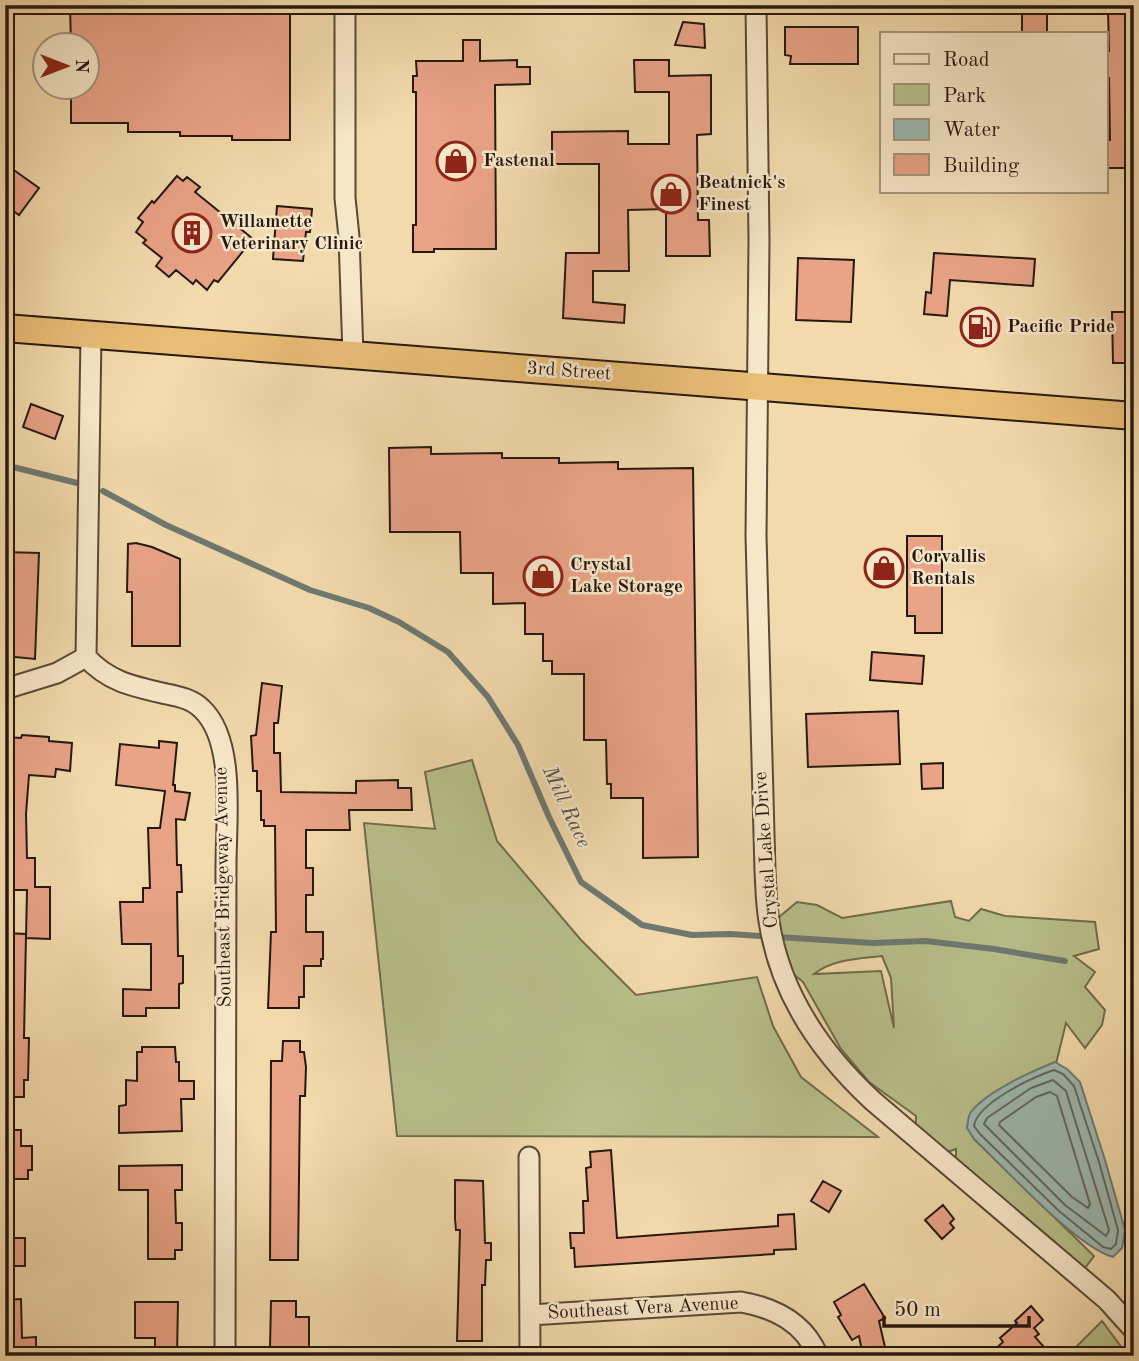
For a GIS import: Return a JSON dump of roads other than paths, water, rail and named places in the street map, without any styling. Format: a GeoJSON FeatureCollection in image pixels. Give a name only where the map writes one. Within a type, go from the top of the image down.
{"type":"FeatureCollection","features":[{"type":"Feature","properties":{"kind":"highway","name":"3rd Street"},"geometry":{"type":"LineString","coordinates":[[5,328],[1134,416]]}},
{"type":"Feature","properties":{"kind":"street"},"geometry":{"type":"LineString","coordinates":[[345,5],[345,198],[353,355]]}},
{"type":"Feature","properties":{"kind":"street","name":"Crystal Lake Drive"},"geometry":{"type":"LineString","coordinates":[[756,5],[756,536],[768,919],[776,955],[794,1002],[821,1046],[842,1072],[1107,1300],[1134,1329]]}},
{"type":"Feature","properties":{"kind":"street"},"geometry":{"type":"LineString","coordinates":[[5,689],[57,673],[86,657],[91,335]]}},
{"type":"Feature","properties":{"kind":"street","name":"Southeast Bridgeway Avenue"},"geometry":{"type":"LineString","coordinates":[[86,657],[99,671],[117,680],[184,698],[200,706],[211,718],[222,745],[226,787],[225,1356]]}},
{"type":"Feature","properties":{"kind":"street"},"geometry":{"type":"LineString","coordinates":[[529,1157],[530,1356]]}},
{"type":"Feature","properties":{"kind":"street","name":"Southeast Vera Avenue"},"geometry":{"type":"LineString","coordinates":[[530,1315],[741,1302],[762,1306],[791,1320],[802,1330],[818,1356]]}},
{"type":"Feature","properties":{"kind":"water"},"geometry":{"type":"Polygon","coordinates":[[[1055,1062],[1080,1082],[1105,1160],[1125,1230],[1122,1248],[1113,1257],[1097,1250],[1061,1223],[974,1139],[967,1128],[971,1112],[987,1097],[1055,1062]]]}},
{"type":"Feature","properties":{"kind":"waterway","name":"Mill Race"},"geometry":{"type":"LineString","coordinates":[[5,465],[77,483]]}},
{"type":"Feature","properties":{"kind":"waterway","name":"Mill Race"},"geometry":{"type":"LineString","coordinates":[[103,491],[166,525],[310,590],[369,608],[399,622],[448,652],[488,697],[518,745],[581,882],[642,925],[692,935],[730,934],[873,943],[926,941],[1065,961]]}},
{"type":"Feature","properties":{"kind":"waterway","name":"Mill Race"},"geometry":{"type":"LineString","coordinates":[[1128,966],[1134,967]]}},
{"type":"Feature","properties":{"kind":"place","name":"Fastenal"},"geometry":{"type":"Point","coordinates":[456,161]}},
{"type":"Feature","properties":{"kind":"place","name":"Beatnick's Finest"},"geometry":{"type":"Point","coordinates":[671,194]}},
{"type":"Feature","properties":{"kind":"place","name":"Willamette Veterinary Clinic"},"geometry":{"type":"Point","coordinates":[192,233]}},
{"type":"Feature","properties":{"kind":"place","name":"Pacific Pride"},"geometry":{"type":"Point","coordinates":[980,327]}},
{"type":"Feature","properties":{"kind":"place","name":"Corvallis Rentals"},"geometry":{"type":"Point","coordinates":[884,568]}},
{"type":"Feature","properties":{"kind":"place","name":"Crystal Lake Storage"},"geometry":{"type":"Point","coordinates":[543,576]}}]}
